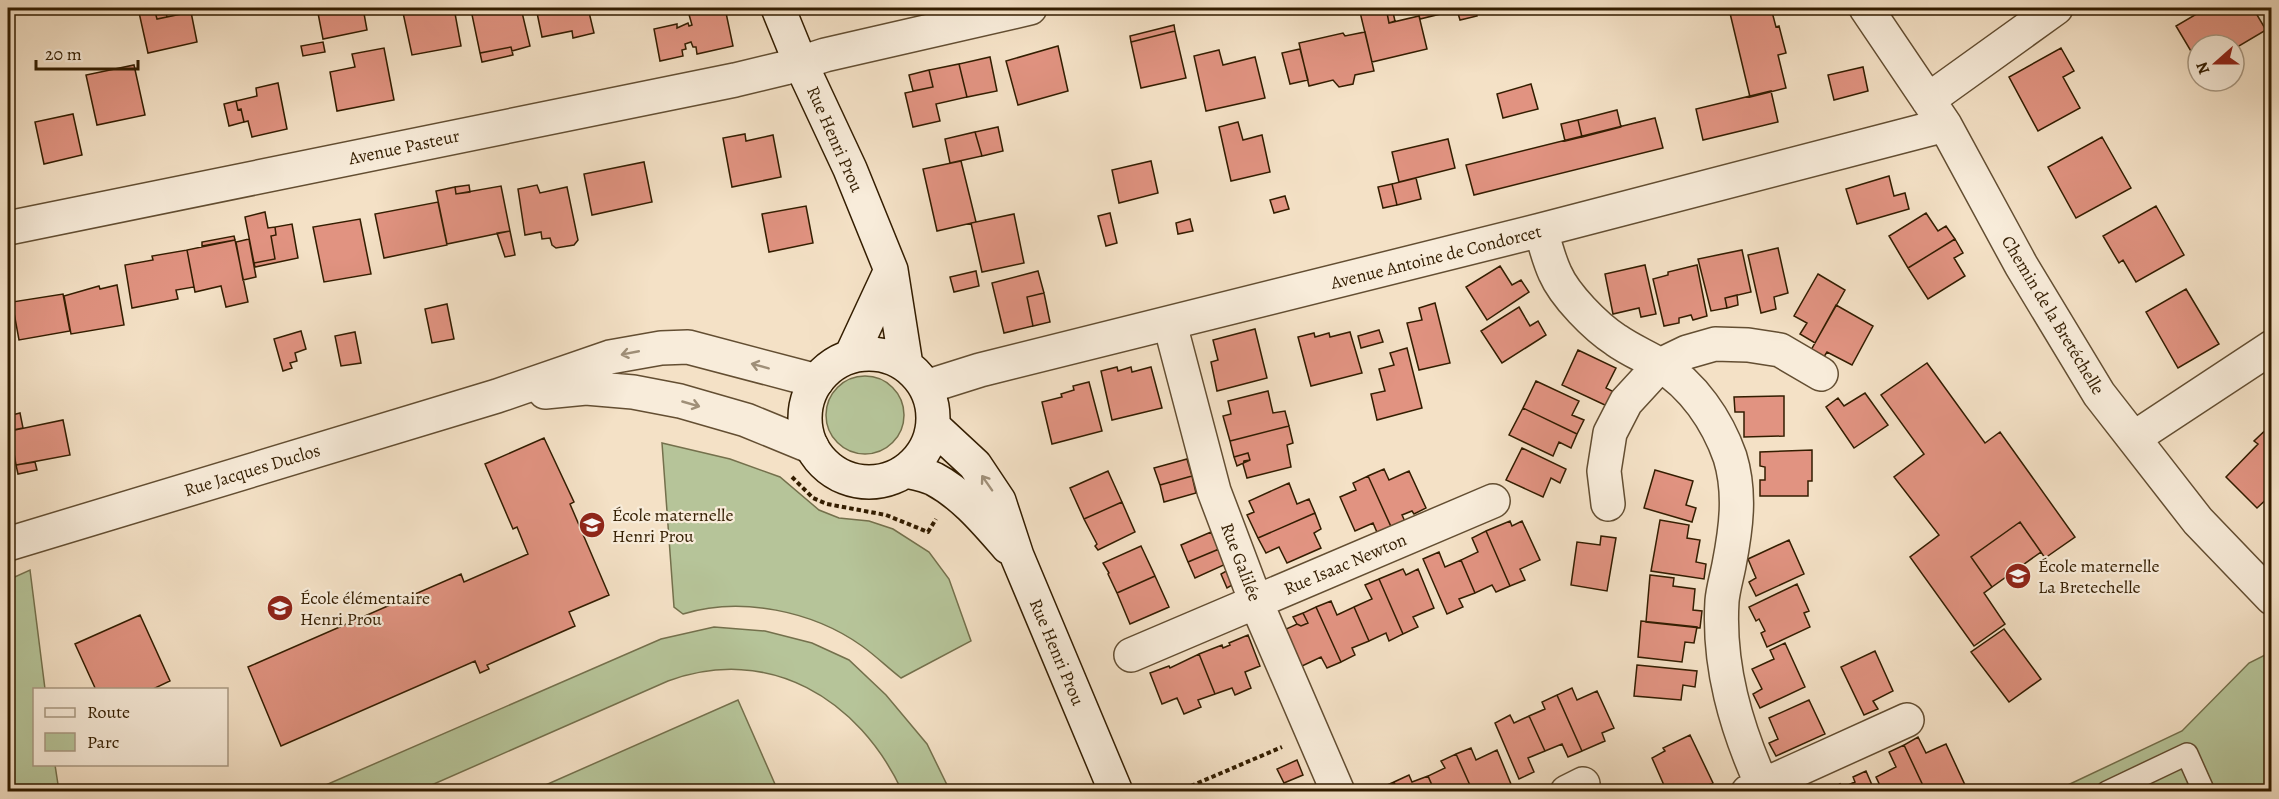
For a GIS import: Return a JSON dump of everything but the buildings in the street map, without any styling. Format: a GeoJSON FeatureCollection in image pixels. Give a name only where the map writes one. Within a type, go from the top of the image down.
{"type":"FeatureCollection","features":[{"type":"Feature","properties":{"kind":"street","name":"Rue Henri Prou"},"geometry":{"type":"LineString","coordinates":[[778,8],[800,62],[850,169],[891,270],[916,376]]}},
{"type":"Feature","properties":{"kind":"street","name":"Avenue Pasteur"},"geometry":{"type":"LineString","coordinates":[[8,228],[735,80],[800,62],[1030,8]]}},
{"type":"Feature","properties":{"kind":"street","name":"Chemin de la Bretéchelle"},"geometry":{"type":"LineString","coordinates":[[1866,8],[1937,113],[2021,265],[2099,394],[2198,521],[2271,598]]}},
{"type":"Feature","properties":{"kind":"street"},"geometry":{"type":"LineString","coordinates":[[1937,113],[2056,8]]}},
{"type":"Feature","properties":{"kind":"street","name":"Avenue Antoine de Condorcet"},"geometry":{"type":"LineString","coordinates":[[916,376],[980,370],[1540,230],[1937,113]]}},
{"type":"Feature","properties":{"kind":"street"},"geometry":{"type":"LineString","coordinates":[[1540,230],[1556,275],[1580,308],[1615,340],[1660,365],[1684,382],[1707,410],[1730,457],[1737,500],[1735,533],[1722,599],[1723,647],[1730,698],[1755,788],[1907,720]]}},
{"type":"Feature","properties":{"kind":"street"},"geometry":{"type":"LineString","coordinates":[[851,356],[891,270]]}},
{"type":"Feature","properties":{"kind":"street","name":"Rue Galilée"},"geometry":{"type":"LineString","coordinates":[[1170,324],[1214,491],[1256,602],[1338,792]]}},
{"type":"Feature","properties":{"kind":"street"},"geometry":{"type":"LineString","coordinates":[[1608,504],[1604,471],[1610,433],[1626,402],[1660,365],[1687,352],[1715,344],[1748,345],[1780,350],[1821,374]]}},
{"type":"Feature","properties":{"kind":"street","name":"Rue Jacques Duclos"},"geometry":{"type":"LineString","coordinates":[[8,544],[497,396],[610,357],[661,348],[688,347],[817,381]]}},
{"type":"Feature","properties":{"kind":"street"},"geometry":{"type":"LineString","coordinates":[[2134,438],[2271,348]]}},
{"type":"Feature","properties":{"kind":"street"},"geometry":{"type":"LineString","coordinates":[[870,354],[889,357],[916,376],[933,406],[933,426],[929,443],[906,471],[887,480],[865,482],[844,477],[825,465],[812,447],[806,431],[805,413],[809,396],[826,370],[851,356],[870,354]]}},
{"type":"Feature","properties":{"kind":"street","name":"Rue Jacques Duclos"},"geometry":{"type":"LineString","coordinates":[[497,396],[586,388],[633,392],[680,401],[746,420],[812,447]]}},
{"type":"Feature","properties":{"kind":"street","name":"Rue Henri Prou"},"geometry":{"type":"LineString","coordinates":[[933,426],[975,465],[999,501],[1017,556],[1114,792]]}},
{"type":"Feature","properties":{"kind":"street","name":"Rue Henri Prou"},"geometry":{"type":"LineString","coordinates":[[906,471],[932,478],[954,492],[978,513],[1017,556]]}},
{"type":"Feature","properties":{"kind":"street","name":"Rue Isaac Newton"},"geometry":{"type":"LineString","coordinates":[[1131,655],[1493,501]]}},
{"type":"Feature","properties":{"kind":"lane"},"geometry":{"type":"LineString","coordinates":[[2107,792],[2187,754],[2204,792]]}},
{"type":"Feature","properties":{"kind":"path"},"geometry":{"type":"LineString","coordinates":[[1177,792],[1313,733]]}},
{"type":"Feature","properties":{"kind":"green space"},"geometry":{"type":"Polygon","coordinates":[[[865,376],[880,379],[897,393],[904,415],[901,430],[887,447],[865,454],[850,451],[833,437],[826,415],[829,400],[843,383],[865,376]]]}},
{"type":"Feature","properties":{"kind":"green space"},"geometry":{"type":"Polygon","coordinates":[[[662,443],[730,459],[780,477],[819,510],[839,518],[869,521],[893,529],[929,552],[949,579],[971,641],[901,678],[843,634],[799,616],[776,610],[729,606],[683,614],[674,607],[662,443]]]}},
{"type":"Feature","properties":{"kind":"green space"},"geometry":{"type":"Polygon","coordinates":[[[30,570],[45,688],[33,688],[33,766],[55,766],[59,791],[8,791],[8,580],[30,570]]]}},
{"type":"Feature","properties":{"kind":"green space"},"geometry":{"type":"Polygon","coordinates":[[[714,627],[765,631],[812,643],[849,660],[886,695],[927,744],[950,791],[902,791],[884,758],[862,730],[836,706],[807,688],[775,675],[741,670],[705,671],[668,681],[418,791],[312,791],[661,639],[714,627]]]}},
{"type":"Feature","properties":{"kind":"green space"},"geometry":{"type":"Polygon","coordinates":[[[2271,652],[2271,791],[2053,792],[2182,731],[2249,663],[2271,652]]]}},
{"type":"Feature","properties":{"kind":"green space"},"geometry":{"type":"Polygon","coordinates":[[[738,700],[778,791],[532,791],[738,700]]]}},
{"type":"Feature","properties":{"kind":"place","name":"École maternelle Henri Prou"},"geometry":{"type":"Point","coordinates":[592,525]}},
{"type":"Feature","properties":{"kind":"place","name":"École maternelle La Bretechelle"},"geometry":{"type":"Point","coordinates":[2018,576]}},
{"type":"Feature","properties":{"kind":"place","name":"École élémentaire Henri Prou"},"geometry":{"type":"Point","coordinates":[280,608]}}]}
